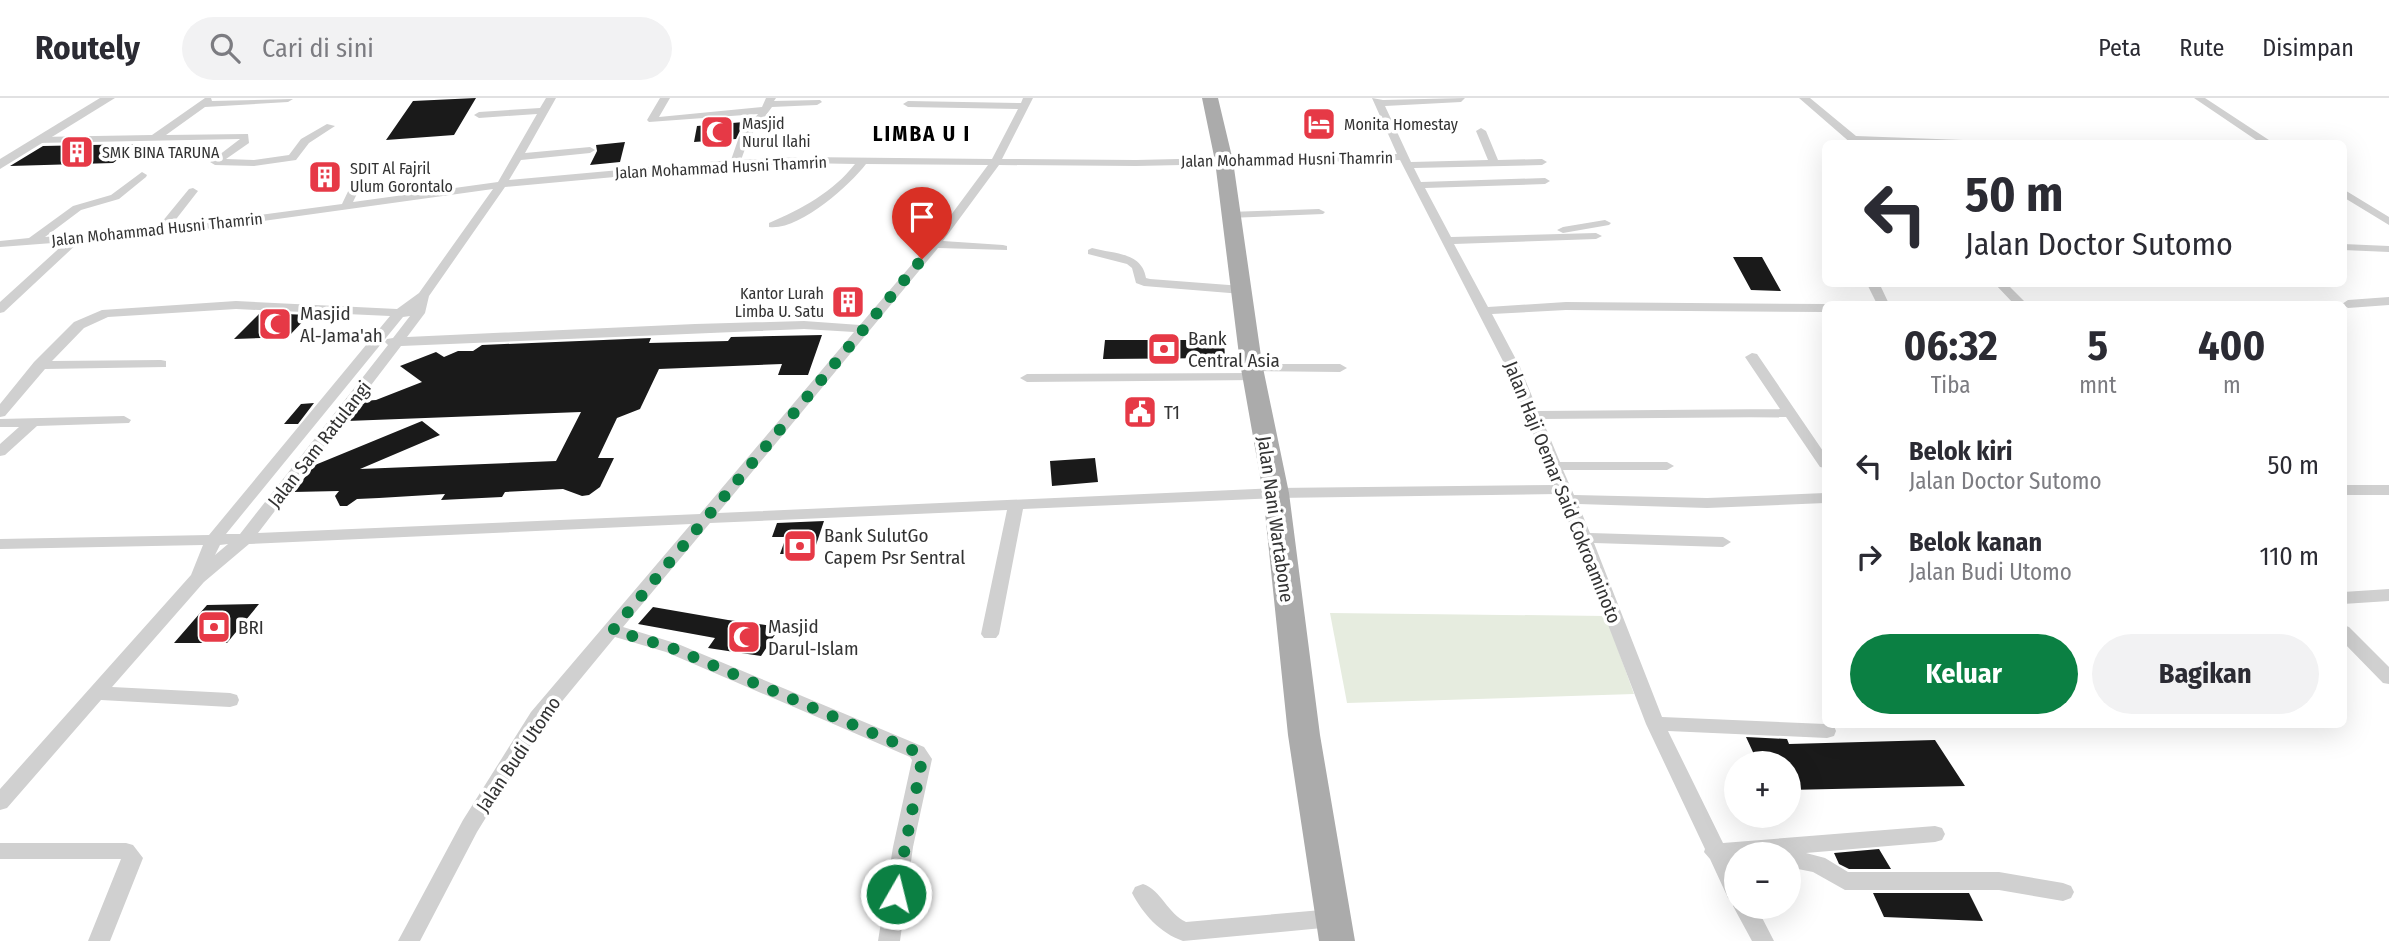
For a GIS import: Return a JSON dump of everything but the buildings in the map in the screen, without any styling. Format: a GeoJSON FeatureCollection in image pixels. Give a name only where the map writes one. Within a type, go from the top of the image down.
{"type":"FeatureCollection","features":[{"type":"Feature","properties":{"kind":"main road","name":"Jalan Nani Wartabone"},"geometry":{"type":"LineString","coordinates":[[1210,98],[1224,161],[1229,215],[1253,372],[1276,493],[1304,735],[1335,930]]}},
{"type":"Feature","properties":{"kind":"street"},"geometry":{"type":"LineString","coordinates":[[0,164],[109,98]]}},
{"type":"Feature","properties":{"kind":"street"},"geometry":{"type":"LineString","coordinates":[[153,139],[211,98]]}},
{"type":"Feature","properties":{"kind":"street","name":"Jalan Sam Ratulangi"},"geometry":{"type":"LineString","coordinates":[[198,578],[214,539],[399,313],[423,296],[502,184],[551,98]]}},
{"type":"Feature","properties":{"kind":"street"},"geometry":{"type":"LineString","coordinates":[[665,98],[652,120],[768,104],[817,102]]}},
{"type":"Feature","properties":{"kind":"street"},"geometry":{"type":"LineString","coordinates":[[1804,98],[1856,140]]}},
{"type":"Feature","properties":{"kind":"street"},"geometry":{"type":"LineString","coordinates":[[2199,98],[2264,140]]}},
{"type":"Feature","properties":{"kind":"street"},"geometry":{"type":"LineString","coordinates":[[201,104],[288,99]]}},
{"type":"Feature","properties":{"kind":"street"},"geometry":{"type":"LineString","coordinates":[[1379,101],[1461,99]]}},
{"type":"Feature","properties":{"kind":"street","name":"Jalan Haji Oemar Said Cokroaminoto"},"geometry":{"type":"LineString","coordinates":[[1379,101],[1419,185],[1456,241],[1483,311],[1534,415],[1655,724],[1724,870]]}},
{"type":"Feature","properties":{"kind":"street"},"geometry":{"type":"LineString","coordinates":[[908,104],[1026,102]]}},
{"type":"Feature","properties":{"kind":"street","name":"Jalan Budi Utomo"},"geometry":{"type":"LineString","coordinates":[[408,941],[470,826],[538,717],[935,244],[995,163],[1026,102]]}},
{"type":"Feature","properties":{"kind":"street"},"geometry":{"type":"LineString","coordinates":[[735,163],[747,131],[768,104]]}},
{"type":"Feature","properties":{"kind":"street"},"geometry":{"type":"LineString","coordinates":[[479,115],[544,111]]}},
{"type":"Feature","properties":{"kind":"street"},"geometry":{"type":"LineString","coordinates":[[38,141],[244,136],[245,141],[216,163],[282,161],[295,156],[305,141],[330,126]]}},
{"type":"Feature","properties":{"kind":"street"},"geometry":{"type":"LineString","coordinates":[[1481,131],[1494,164]]}},
{"type":"Feature","properties":{"kind":"street"},"geometry":{"type":"LineString","coordinates":[[519,157],[590,150]]}},
{"type":"Feature","properties":{"kind":"street"},"geometry":{"type":"LineString","coordinates":[[773,225],[800,215],[844,186],[863,160]]}},
{"type":"Feature","properties":{"kind":"street","name":"Jalan Mohammad Husni Thamrin"},"geometry":{"type":"LineString","coordinates":[[0,244],[160,232],[502,184],[735,163],[863,160],[995,163],[1542,162]]}},
{"type":"Feature","properties":{"kind":"street"},"geometry":{"type":"LineString","coordinates":[[31,242],[78,208],[115,197],[142,175]]}},
{"type":"Feature","properties":{"kind":"street"},"geometry":{"type":"LineString","coordinates":[[346,206],[358,181]]}},
{"type":"Feature","properties":{"kind":"street"},"geometry":{"type":"LineString","coordinates":[[1419,185],[1545,181]]}},
{"type":"Feature","properties":{"kind":"street"},"geometry":{"type":"LineString","coordinates":[[160,232],[193,191]]}},
{"type":"Feature","properties":{"kind":"street"},"geometry":{"type":"LineString","coordinates":[[2347,195],[2389,222]]}},
{"type":"Feature","properties":{"kind":"street"},"geometry":{"type":"LineString","coordinates":[[1229,215],[1319,212]]}},
{"type":"Feature","properties":{"kind":"street"},"geometry":{"type":"LineString","coordinates":[[1456,241],[1479,235],[1552,232],[1605,223]]}},
{"type":"Feature","properties":{"kind":"street"},"geometry":{"type":"LineString","coordinates":[[1456,241],[1596,236]]}},
{"type":"Feature","properties":{"kind":"street"},"geometry":{"type":"LineString","coordinates":[[0,309],[76,239]]}},
{"type":"Feature","properties":{"kind":"street"},"geometry":{"type":"LineString","coordinates":[[935,244],[1003,248]]}},
{"type":"Feature","properties":{"kind":"street"},"geometry":{"type":"LineString","coordinates":[[2347,247],[2389,249]]}},
{"type":"Feature","properties":{"kind":"street"},"geometry":{"type":"LineString","coordinates":[[1092,252],[1131,261],[1138,267],[1140,280],[1148,283],[1242,290]]}},
{"type":"Feature","properties":{"kind":"street"},"geometry":{"type":"LineString","coordinates":[[2004,287],[2018,301]]}},
{"type":"Feature","properties":{"kind":"street","name":"Jalan Sam Ratulangi"},"geometry":{"type":"LineString","coordinates":[[0,802],[198,578],[245,539],[419,313],[423,296]]}},
{"type":"Feature","properties":{"kind":"street"},"geometry":{"type":"LineString","coordinates":[[2348,303],[2389,301]]}},
{"type":"Feature","properties":{"kind":"street"},"geometry":{"type":"LineString","coordinates":[[0,413],[40,365],[79,325],[106,313],[236,305],[419,313]]}},
{"type":"Feature","properties":{"kind":"street"},"geometry":{"type":"LineString","coordinates":[[1483,311],[1579,306],[1822,308]]}},
{"type":"Feature","properties":{"kind":"street"},"geometry":{"type":"LineString","coordinates":[[375,343],[695,328],[804,325],[864,329]]}},
{"type":"Feature","properties":{"kind":"street"},"geometry":{"type":"LineString","coordinates":[[1752,357],[1822,460]]}},
{"type":"Feature","properties":{"kind":"street"},"geometry":{"type":"LineString","coordinates":[[40,365],[162,364]]}},
{"type":"Feature","properties":{"kind":"street"},"geometry":{"type":"LineString","coordinates":[[1027,377],[1340,368]]}},
{"type":"Feature","properties":{"kind":"street"},"geometry":{"type":"LineString","coordinates":[[1534,415],[1788,412]]}},
{"type":"Feature","properties":{"kind":"street"},"geometry":{"type":"LineString","coordinates":[[0,423],[124,420]]}},
{"type":"Feature","properties":{"kind":"street"},"geometry":{"type":"LineString","coordinates":[[0,452],[32,424]]}},
{"type":"Feature","properties":{"kind":"street"},"geometry":{"type":"LineString","coordinates":[[1555,466],[1667,466]]}},
{"type":"Feature","properties":{"kind":"street"},"geometry":{"type":"LineString","coordinates":[[2347,490],[2389,490]]}},
{"type":"Feature","properties":{"kind":"street"},"geometry":{"type":"LineString","coordinates":[[0,544],[245,539],[1276,493],[1566,494],[1707,503],[1822,498]]}},
{"type":"Feature","properties":{"kind":"street"},"geometry":{"type":"LineString","coordinates":[[990,634],[1016,504]]}},
{"type":"Feature","properties":{"kind":"street"},"geometry":{"type":"LineString","coordinates":[[1584,538],[1723,542]]}},
{"type":"Feature","properties":{"kind":"street"},"geometry":{"type":"LineString","coordinates":[[2347,597],[2389,595]]}},
{"type":"Feature","properties":{"kind":"street"},"geometry":{"type":"LineString","coordinates":[[613,630],[672,648],[917,752],[922,760],[903,847],[889,941]]}},
{"type":"Feature","properties":{"kind":"street"},"geometry":{"type":"LineString","coordinates":[[2347,635],[2389,678]]}},
{"type":"Feature","properties":{"kind":"street"},"geometry":{"type":"LineString","coordinates":[[97,693],[230,700]]}},
{"type":"Feature","properties":{"kind":"street"},"geometry":{"type":"LineString","coordinates":[[1655,724],[1827,731]]}},
{"type":"Feature","properties":{"kind":"street"},"geometry":{"type":"LineString","coordinates":[[1801,846],[1935,834]]}},
{"type":"Feature","properties":{"kind":"street"},"geometry":{"type":"LineString","coordinates":[[0,851],[131,854],[133,858],[129,873],[99,941]]}},
{"type":"Feature","properties":{"kind":"street"},"geometry":{"type":"LineString","coordinates":[[1714,852],[1724,852]]}},
{"type":"Feature","properties":{"kind":"street"},"geometry":{"type":"LineString","coordinates":[[1801,861],[1818,864],[1845,881],[1998,881],[2063,892]]}},
{"type":"Feature","properties":{"kind":"street"},"geometry":{"type":"LineString","coordinates":[[1143,893],[1168,924],[1184,932],[1335,930]]}},
{"type":"Feature","properties":{"kind":"street"},"geometry":{"type":"LineString","coordinates":[[1751,919],[1763,941]]}},
{"type":"Feature","properties":{"kind":"shaded area"},"geometry":{"type":"Polygon","coordinates":[[[1330,613],[1606,616],[1634,694],[1347,703],[1330,613]]]}},
{"type":"Feature","properties":{"kind":"place","name":"Monita Homestay"},"geometry":{"type":"Point","coordinates":[1319,124]}},
{"type":"Feature","properties":{"kind":"place","name":"Masjid Nurul Ilahi"},"geometry":{"type":"Point","coordinates":[717,132]}},
{"type":"Feature","properties":{"kind":"place","name":"SMK BINA TARUNA"},"geometry":{"type":"Point","coordinates":[77,152]}},
{"type":"Feature","properties":{"kind":"place","name":"SDIT Al Fajril Ulum Gorontalo"},"geometry":{"type":"Point","coordinates":[325,177]}},
{"type":"Feature","properties":{"kind":"place","name":"Kantor Lurah Limba U. Satu"},"geometry":{"type":"Point","coordinates":[848,302]}},
{"type":"Feature","properties":{"kind":"place","name":"Masjid Al-Jama'ah"},"geometry":{"type":"Point","coordinates":[275,324]}},
{"type":"Feature","properties":{"kind":"place","name":"Bank Central Asia"},"geometry":{"type":"Point","coordinates":[1164,349]}},
{"type":"Feature","properties":{"kind":"place","name":"T1"},"geometry":{"type":"Point","coordinates":[1140,412]}},
{"type":"Feature","properties":{"kind":"place","name":"Bank SulutGo Capem Psr Sentral"},"geometry":{"type":"Point","coordinates":[800,546]}},
{"type":"Feature","properties":{"kind":"place","name":"BRI"},"geometry":{"type":"Point","coordinates":[214,627]}},
{"type":"Feature","properties":{"kind":"place","name":"Masjid Darul-Islam"},"geometry":{"type":"Point","coordinates":[744,637]}},
{"type":"Feature","properties":{"kind":"district","name":"LIMBA U I"},"geometry":{"type":"Point","coordinates":[922,134]}},
{"type":"Feature","properties":{"kind":"route"},"geometry":{"type":"LineString","coordinates":[[896,894],[922,760],[917,752],[904,744],[754,685],[672,648],[613,630],[922,259]]}}]}
